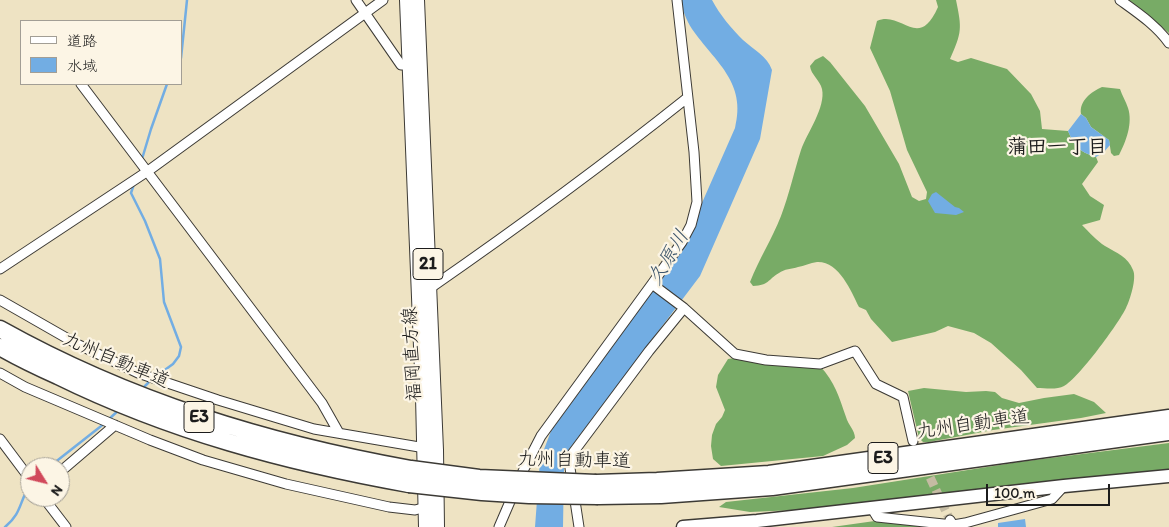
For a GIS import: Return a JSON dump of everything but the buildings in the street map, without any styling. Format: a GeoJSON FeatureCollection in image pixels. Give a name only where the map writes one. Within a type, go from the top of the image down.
{"type":"FeatureCollection","features":[{"type":"Feature","properties":{"kind":"highway","name":"九州自動車道"},"geometry":{"type":"LineString","coordinates":[[0,329],[94,375],[186,412],[240,431],[410,476],[492,493],[597,490],[694,479],[769,474],[1169,418]]}},
{"type":"Feature","properties":{"kind":"highway","name":"九州自動車道"},"geometry":{"type":"LineString","coordinates":[[0,348],[87,391],[180,428],[236,446],[283,458],[410,476]]}},
{"type":"Feature","properties":{"kind":"highway","name":"九州自動車道"},"geometry":{"type":"LineString","coordinates":[[597,490],[661,495],[772,487],[1169,432]]}},
{"type":"Feature","properties":{"kind":"main road","name":"福岡直方線"},"geometry":{"type":"LineString","coordinates":[[407,0],[426,448],[426,527]]}},
{"type":"Feature","properties":{"kind":"main road","name":"福岡直方線"},"geometry":{"type":"LineString","coordinates":[[418,0],[436,450],[437,527]]}},
{"type":"Feature","properties":{"kind":"street"},"geometry":{"type":"LineString","coordinates":[[356,0],[401,65],[410,65]]}},
{"type":"Feature","properties":{"kind":"street"},"geometry":{"type":"LineString","coordinates":[[0,269],[148,171],[383,0]]}},
{"type":"Feature","properties":{"kind":"street"},"geometry":{"type":"LineString","coordinates":[[499,527],[524,468],[541,436],[655,286],[682,242],[690,225],[697,202],[694,152],[677,0]]}},
{"type":"Feature","properties":{"kind":"street"},"geometry":{"type":"LineString","coordinates":[[1120,0],[1150,22],[1169,43]]}},
{"type":"Feature","properties":{"kind":"street"},"geometry":{"type":"LineString","coordinates":[[82,85],[322,403],[339,433]]}},
{"type":"Feature","properties":{"kind":"street"},"geometry":{"type":"LineString","coordinates":[[429,289],[530,219],[687,98]]}},
{"type":"Feature","properties":{"kind":"street"},"geometry":{"type":"LineString","coordinates":[[655,286],[684,308],[735,354],[766,360],[820,364],[855,351],[876,384],[902,397],[913,441]]}},
{"type":"Feature","properties":{"kind":"street"},"geometry":{"type":"LineString","coordinates":[[0,300],[77,344],[138,373],[314,429],[426,448]]}},
{"type":"Feature","properties":{"kind":"street"},"geometry":{"type":"LineString","coordinates":[[579,527],[570,468],[572,454],[684,308]]}},
{"type":"Feature","properties":{"kind":"street"},"geometry":{"type":"LineString","coordinates":[[0,374],[25,388],[203,460],[286,484],[390,507],[415,510],[426,508]]}},
{"type":"Feature","properties":{"kind":"street"},"geometry":{"type":"LineString","coordinates":[[70,464],[116,425]]}},
{"type":"Feature","properties":{"kind":"street"},"geometry":{"type":"LineString","coordinates":[[0,439],[20,466]]}},
{"type":"Feature","properties":{"kind":"street"},"geometry":{"type":"LineString","coordinates":[[683,527],[757,521],[871,507],[1169,476]]}},
{"type":"Feature","properties":{"kind":"street"},"geometry":{"type":"LineString","coordinates":[[871,507],[877,516],[952,522],[996,515],[1052,499],[1064,486]]}},
{"type":"Feature","properties":{"kind":"street"},"geometry":{"type":"LineString","coordinates":[[51,507],[66,527]]}},
{"type":"Feature","properties":{"kind":"green space"},"geometry":{"type":"Polygon","coordinates":[[[936,0],[956,0],[960,30],[950,59],[958,62],[971,58],[1007,69],[1031,94],[1040,111],[1042,129],[1068,131],[1078,148],[1096,157],[1098,162],[1082,184],[1090,196],[1104,205],[1100,220],[1082,225],[1102,244],[1125,259],[1133,270],[1133,289],[1122,315],[1079,373],[1061,387],[1037,388],[1021,370],[991,343],[974,333],[948,326],[935,332],[892,342],[871,319],[866,310],[859,307],[848,285],[838,272],[832,266],[825,263],[814,262],[783,271],[763,285],[753,286],[750,282],[781,216],[801,150],[819,112],[822,89],[810,66],[815,60],[823,56],[830,62],[865,106],[899,164],[912,197],[919,201],[926,199],[927,192],[907,150],[890,91],[870,48],[877,21],[894,20],[909,27],[924,27],[931,20],[938,7],[936,0]]]}},
{"type":"Feature","properties":{"kind":"green space"},"geometry":{"type":"Polygon","coordinates":[[[1129,0],[1169,0],[1169,33],[1129,0]]]}},
{"type":"Feature","properties":{"kind":"green space"},"geometry":{"type":"Polygon","coordinates":[[[1102,87],[1120,89],[1128,108],[1129,126],[1119,155],[1114,156],[1111,153],[1109,140],[1091,127],[1086,118],[1081,114],[1084,101],[1094,91],[1102,87]]]}},
{"type":"Feature","properties":{"kind":"green space"},"geometry":{"type":"Polygon","coordinates":[[[735,358],[766,364],[820,366],[836,390],[855,438],[847,445],[823,456],[721,466],[713,459],[711,446],[716,424],[725,410],[716,387],[718,375],[728,359],[735,358]]]}},
{"type":"Feature","properties":{"kind":"green space"},"geometry":{"type":"Polygon","coordinates":[[[924,388],[966,392],[995,392],[1002,398],[1019,403],[1074,394],[1094,402],[1106,413],[923,442],[919,438],[908,391],[924,388]]]}},
{"type":"Feature","properties":{"kind":"green space"},"geometry":{"type":"Polygon","coordinates":[[[1169,443],[1169,469],[796,510],[750,512],[719,507],[726,502],[853,488],[1019,462],[1169,443]]]}},
{"type":"Feature","properties":{"kind":"green space"},"geometry":{"type":"Polygon","coordinates":[[[896,518],[932,527],[832,527],[896,518]]]}},
{"type":"Feature","properties":{"kind":"water"},"geometry":{"type":"Polygon","coordinates":[[[680,0],[712,0],[734,31],[764,57],[770,65],[772,70],[760,139],[700,276],[567,452],[564,467],[563,527],[535,527],[540,460],[551,431],[679,255],[735,128],[738,112],[737,98],[733,85],[719,63],[692,29],[686,19],[680,0]]]}},
{"type":"Feature","properties":{"kind":"water"},"geometry":{"type":"Polygon","coordinates":[[[1081,114],[1086,118],[1091,127],[1109,140],[1110,145],[1103,153],[1096,157],[1078,148],[1068,131],[1081,114]]]}},
{"type":"Feature","properties":{"kind":"water"},"geometry":{"type":"Polygon","coordinates":[[[936,192],[964,212],[956,215],[935,213],[928,201],[932,194],[936,192]]]}},
{"type":"Feature","properties":{"kind":"water"},"geometry":{"type":"Polygon","coordinates":[[[1025,519],[1026,527],[998,527],[998,523],[1025,519]]]}},
{"type":"Feature","properties":{"kind":"waterway"},"geometry":{"type":"LineString","coordinates":[[182,48],[187,0]]}},
{"type":"Feature","properties":{"kind":"waterway"},"geometry":{"type":"LineString","coordinates":[[142,159],[167,85]]}},
{"type":"Feature","properties":{"kind":"waterway"},"geometry":{"type":"LineString","coordinates":[[134,184],[131,193],[145,221],[160,259],[164,302],[181,347],[179,356],[173,364],[155,377]]}},
{"type":"Feature","properties":{"kind":"waterway"},"geometry":{"type":"LineString","coordinates":[[142,389],[151,380]]}},
{"type":"Feature","properties":{"kind":"waterway"},"geometry":{"type":"LineString","coordinates":[[109,419],[120,409]]}},
{"type":"Feature","properties":{"kind":"waterway"},"geometry":{"type":"LineString","coordinates":[[62,457],[105,423]]}},
{"type":"Feature","properties":{"kind":"waterway"},"geometry":{"type":"LineString","coordinates":[[5,527],[15,517],[20,506]]}},
{"type":"Feature","properties":{"kind":"tunnel"},"geometry":{"type":"LineString","coordinates":[[913,441],[950,520]]}},
{"type":"Feature","properties":{"kind":"district","name":"蒲田一丁目"},"geometry":{"type":"Point","coordinates":[1057,148]}},
{"type":"Feature","properties":{"kind":"water label","name":"久原川"},"geometry":{"type":"Point","coordinates":[669,258]}}]}
